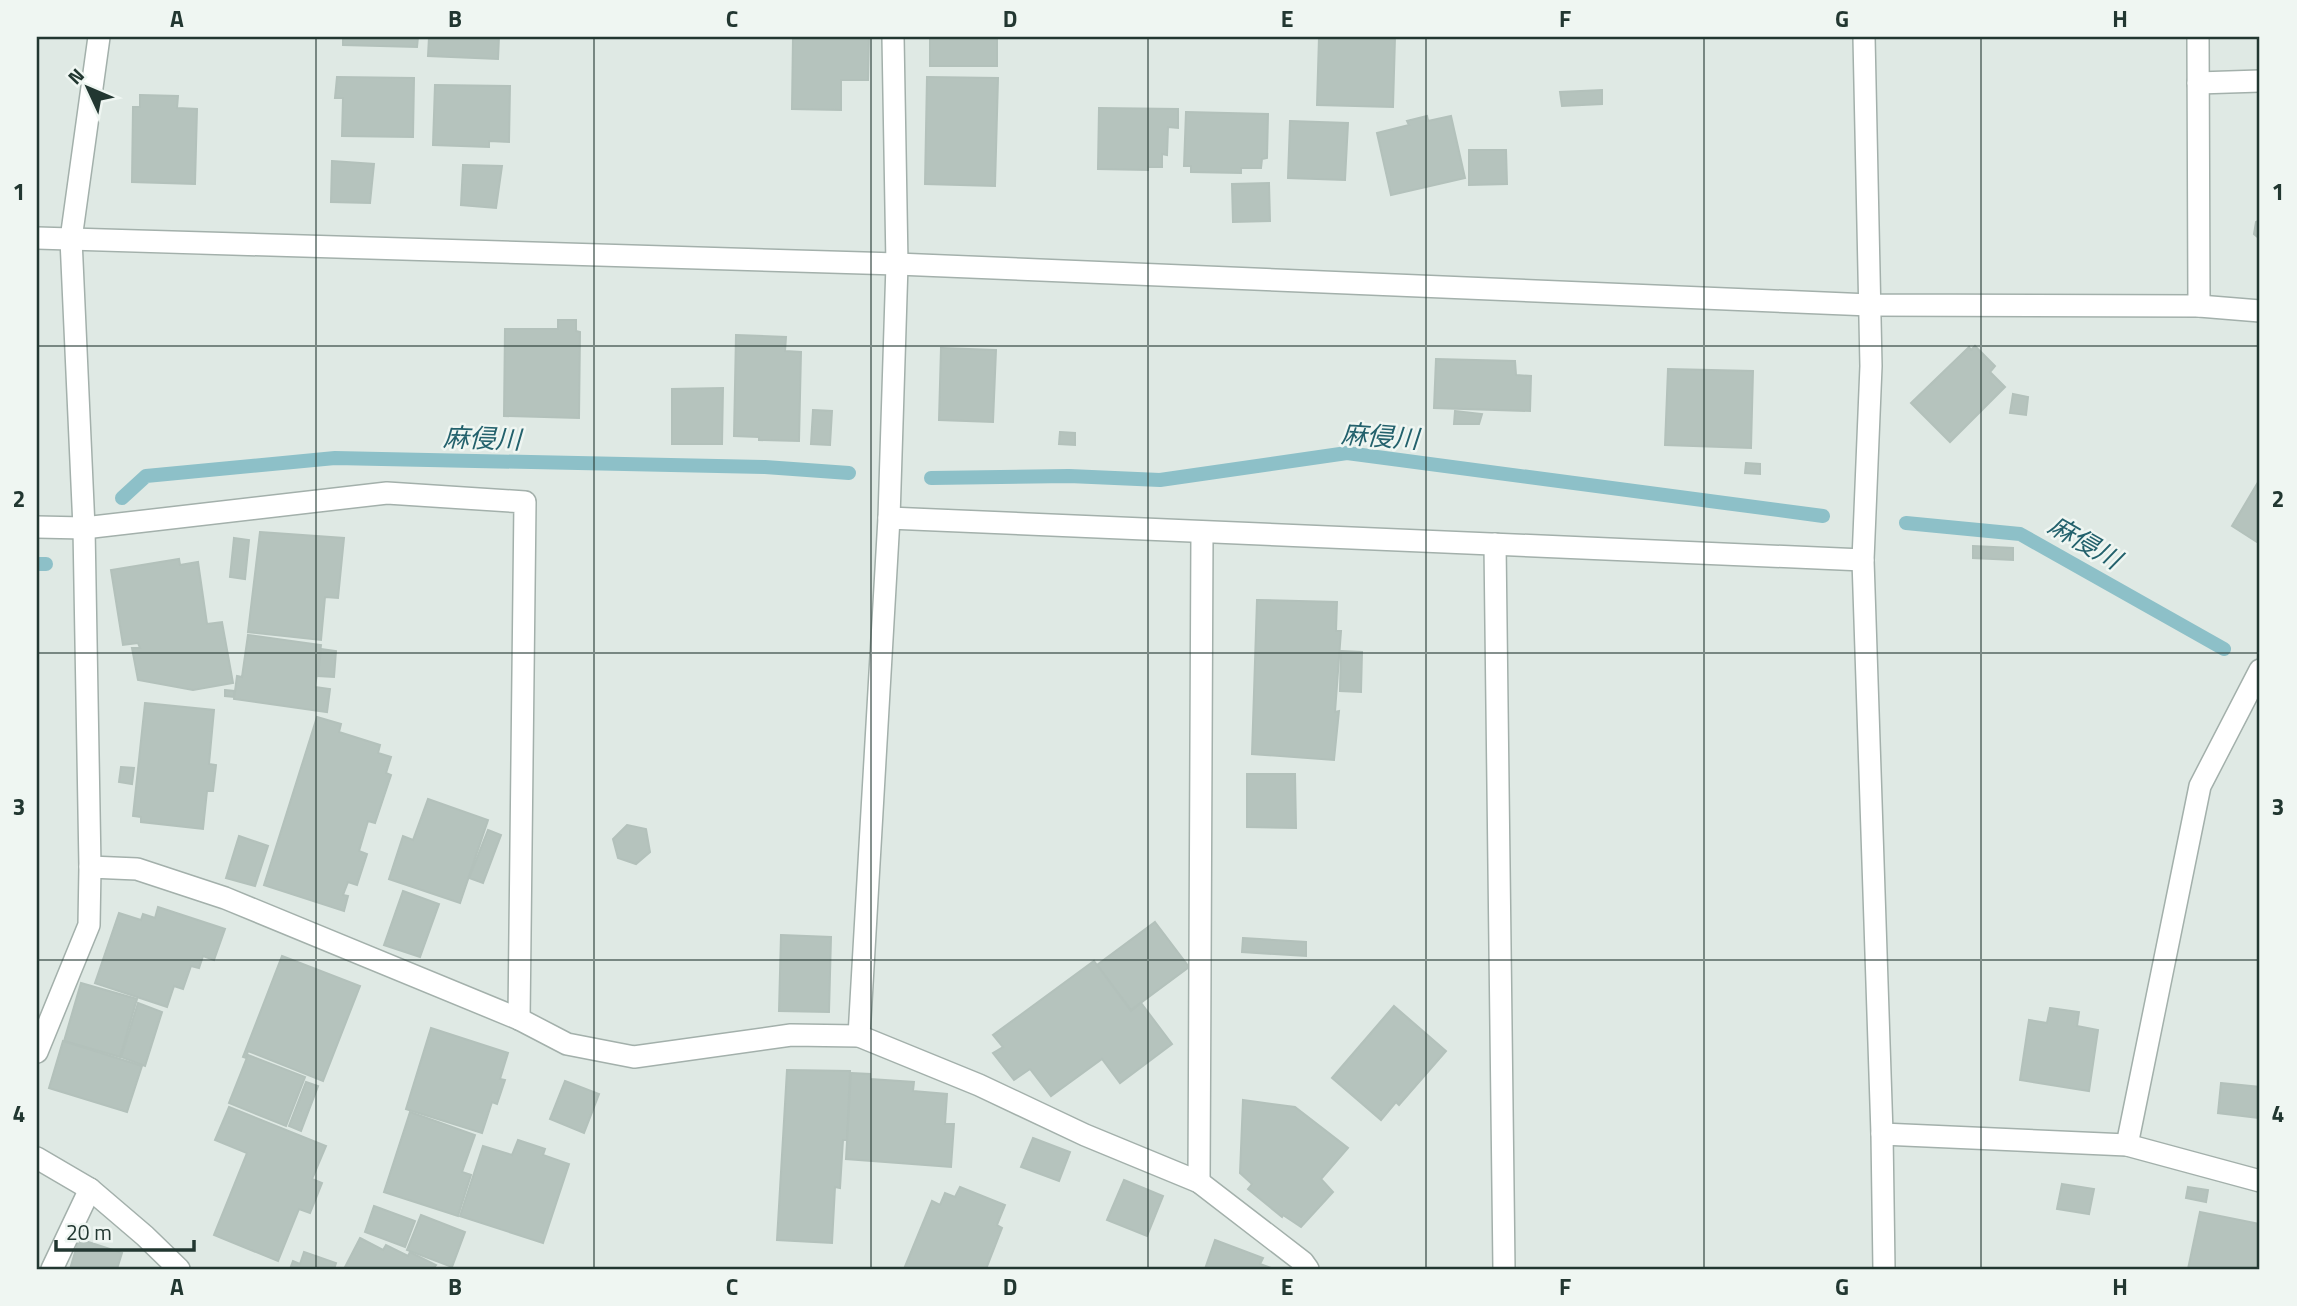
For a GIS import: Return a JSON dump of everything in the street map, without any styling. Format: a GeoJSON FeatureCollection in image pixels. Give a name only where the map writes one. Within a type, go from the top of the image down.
{"type":"FeatureCollection","features":[{"type":"Feature","properties":{"kind":"street"},"geometry":{"type":"LineString","coordinates":[[37,1052],[89,925],[84,528],[71,239],[99,37]]}},
{"type":"Feature","properties":{"kind":"street"},"geometry":{"type":"LineString","coordinates":[[859,1036],[889,518],[897,264],[893,37]]}},
{"type":"Feature","properties":{"kind":"street"},"geometry":{"type":"LineString","coordinates":[[1864,37],[1871,366],[1863,560],[1884,1269]]}},
{"type":"Feature","properties":{"kind":"street"},"geometry":{"type":"LineString","coordinates":[[2197,37],[2199,306]]}},
{"type":"Feature","properties":{"kind":"street"},"geometry":{"type":"LineString","coordinates":[[2198,83],[2260,81]]}},
{"type":"Feature","properties":{"kind":"street"},"geometry":{"type":"LineString","coordinates":[[37,237],[897,264],[1870,305],[2199,306],[2260,311]]}},
{"type":"Feature","properties":{"kind":"street"},"geometry":{"type":"LineString","coordinates":[[37,527],[84,528],[387,494],[525,502],[519,1019]]}},
{"type":"Feature","properties":{"kind":"street"},"geometry":{"type":"LineString","coordinates":[[889,518],[1863,560]]}},
{"type":"Feature","properties":{"kind":"street"},"geometry":{"type":"LineString","coordinates":[[1199,1182],[1202,532]]}},
{"type":"Feature","properties":{"kind":"street"},"geometry":{"type":"LineString","coordinates":[[1495,544],[1504,1269]]}},
{"type":"Feature","properties":{"kind":"street"},"geometry":{"type":"LineString","coordinates":[[2127,1145],[2200,786],[2260,670]]}},
{"type":"Feature","properties":{"kind":"street"},"geometry":{"type":"LineString","coordinates":[[90,867],[137,869],[225,898],[519,1019],[567,1044],[634,1057],[791,1035],[859,1036],[979,1085],[1085,1135],[1199,1182],[1303,1262],[1308,1269]]}},
{"type":"Feature","properties":{"kind":"street"},"geometry":{"type":"LineString","coordinates":[[1882,1134],[2127,1145],[2260,1181]]}},
{"type":"Feature","properties":{"kind":"street"},"geometry":{"type":"LineString","coordinates":[[37,1158],[90,1189],[179,1269]]}},
{"type":"Feature","properties":{"kind":"street"},"geometry":{"type":"LineString","coordinates":[[52,1269],[90,1189]]}},
{"type":"Feature","properties":{"kind":"building"},"geometry":{"type":"Polygon","coordinates":[[[343,37],[418,37],[417,47],[343,45],[343,37]]]}},
{"type":"Feature","properties":{"kind":"building"},"geometry":{"type":"Polygon","coordinates":[[[429,37],[499,37],[498,59],[428,56],[429,37]]]}},
{"type":"Feature","properties":{"kind":"building"},"geometry":{"type":"Polygon","coordinates":[[[793,37],[869,37],[868,80],[841,80],[841,110],[792,109],[793,37]]]}},
{"type":"Feature","properties":{"kind":"building"},"geometry":{"type":"Polygon","coordinates":[[[930,37],[997,37],[997,66],[930,66],[930,37]]]}},
{"type":"Feature","properties":{"kind":"building"},"geometry":{"type":"Polygon","coordinates":[[[1319,37],[1395,37],[1393,107],[1317,105],[1319,37]]]}},
{"type":"Feature","properties":{"kind":"building"},"geometry":{"type":"Polygon","coordinates":[[[337,77],[414,78],[413,137],[342,136],[343,98],[335,98],[337,77]]]}},
{"type":"Feature","properties":{"kind":"building"},"geometry":{"type":"Polygon","coordinates":[[[927,77],[998,78],[995,186],[925,184],[927,77]]]}},
{"type":"Feature","properties":{"kind":"building"},"geometry":{"type":"Polygon","coordinates":[[[435,85],[510,86],[509,142],[489,141],[489,147],[433,145],[435,85]]]}},
{"type":"Feature","properties":{"kind":"building"},"geometry":{"type":"Polygon","coordinates":[[[1602,90],[1602,104],[1562,106],[1560,92],[1602,90]]]}},
{"type":"Feature","properties":{"kind":"building"},"geometry":{"type":"Polygon","coordinates":[[[140,95],[178,96],[177,108],[197,109],[195,184],[132,182],[133,107],[140,107],[140,95]]]}},
{"type":"Feature","properties":{"kind":"building"},"geometry":{"type":"Polygon","coordinates":[[[1099,108],[1178,109],[1178,128],[1168,127],[1167,155],[1162,154],[1162,167],[1148,167],[1148,170],[1098,169],[1099,108]]]}},
{"type":"Feature","properties":{"kind":"building"},"geometry":{"type":"Polygon","coordinates":[[[1186,112],[1268,114],[1267,158],[1262,159],[1261,168],[1241,168],[1241,173],[1191,172],[1191,166],[1184,166],[1186,112]]]}},
{"type":"Feature","properties":{"kind":"building"},"geometry":{"type":"Polygon","coordinates":[[[1427,116],[1428,121],[1451,116],[1465,178],[1391,195],[1377,133],[1409,125],[1407,121],[1427,116]]]}},
{"type":"Feature","properties":{"kind":"building"},"geometry":{"type":"Polygon","coordinates":[[[1290,121],[1348,123],[1345,180],[1288,178],[1290,121]]]}},
{"type":"Feature","properties":{"kind":"building"},"geometry":{"type":"Polygon","coordinates":[[[1469,150],[1506,150],[1507,184],[1469,185],[1469,150]]]}},
{"type":"Feature","properties":{"kind":"building"},"geometry":{"type":"Polygon","coordinates":[[[332,161],[374,164],[370,203],[331,202],[332,161]]]}},
{"type":"Feature","properties":{"kind":"building"},"geometry":{"type":"Polygon","coordinates":[[[463,165],[502,166],[496,208],[461,205],[463,165]]]}},
{"type":"Feature","properties":{"kind":"building"},"geometry":{"type":"Polygon","coordinates":[[[1269,183],[1270,221],[1233,222],[1232,184],[1269,183]]]}},
{"type":"Feature","properties":{"kind":"building"},"geometry":{"type":"Polygon","coordinates":[[[2260,220],[2260,239],[2254,234],[2256,222],[2260,220]]]}},
{"type":"Feature","properties":{"kind":"building"},"geometry":{"type":"Polygon","coordinates":[[[558,320],[576,320],[576,331],[580,332],[579,418],[504,416],[505,329],[558,329],[558,320]]]}},
{"type":"Feature","properties":{"kind":"building"},"geometry":{"type":"Polygon","coordinates":[[[736,335],[786,337],[785,351],[801,352],[799,441],[734,436],[736,335]]]}},
{"type":"Feature","properties":{"kind":"building"},"geometry":{"type":"Polygon","coordinates":[[[1975,346],[1995,366],[1990,372],[2005,387],[1950,442],[1911,403],[1969,347],[1971,350],[1975,346]]]}},
{"type":"Feature","properties":{"kind":"building"},"geometry":{"type":"Polygon","coordinates":[[[941,348],[996,350],[993,422],[939,420],[941,348]]]}},
{"type":"Feature","properties":{"kind":"building"},"geometry":{"type":"Polygon","coordinates":[[[1436,359],[1515,361],[1516,375],[1531,376],[1530,411],[1434,408],[1436,359]]]}},
{"type":"Feature","properties":{"kind":"building"},"geometry":{"type":"Polygon","coordinates":[[[1668,369],[1753,371],[1751,448],[1665,445],[1668,369]]]}},
{"type":"Feature","properties":{"kind":"building"},"geometry":{"type":"Polygon","coordinates":[[[723,388],[722,444],[672,444],[672,389],[723,388]]]}},
{"type":"Feature","properties":{"kind":"building"},"geometry":{"type":"Polygon","coordinates":[[[2013,394],[2028,397],[2026,415],[2010,413],[2013,394]]]}},
{"type":"Feature","properties":{"kind":"building"},"geometry":{"type":"Polygon","coordinates":[[[813,410],[832,411],[830,445],[811,444],[813,410]]]}},
{"type":"Feature","properties":{"kind":"building"},"geometry":{"type":"Polygon","coordinates":[[[1455,411],[1482,414],[1479,424],[1454,424],[1455,411]]]}},
{"type":"Feature","properties":{"kind":"building"},"geometry":{"type":"Polygon","coordinates":[[[1060,432],[1075,433],[1075,445],[1059,444],[1060,432]]]}},
{"type":"Feature","properties":{"kind":"building"},"geometry":{"type":"Polygon","coordinates":[[[1746,463],[1760,464],[1760,474],[1745,473],[1746,463]]]}},
{"type":"Feature","properties":{"kind":"building"},"geometry":{"type":"Polygon","coordinates":[[[2260,479],[2260,544],[2232,526],[2260,479]]]}},
{"type":"Feature","properties":{"kind":"building"},"geometry":{"type":"Polygon","coordinates":[[[260,532],[344,538],[338,598],[325,597],[321,640],[248,632],[260,532]]]}},
{"type":"Feature","properties":{"kind":"building"},"geometry":{"type":"Polygon","coordinates":[[[234,538],[249,540],[245,579],[230,577],[234,538]]]}},
{"type":"Feature","properties":{"kind":"building"},"geometry":{"type":"Polygon","coordinates":[[[1973,546],[2013,548],[2013,560],[1973,558],[1973,546]]]}},
{"type":"Feature","properties":{"kind":"building"},"geometry":{"type":"Polygon","coordinates":[[[179,559],[180,565],[198,562],[207,624],[222,622],[233,683],[193,690],[138,680],[132,648],[140,648],[138,643],[123,645],[111,570],[179,559]]]}},
{"type":"Feature","properties":{"kind":"building"},"geometry":{"type":"Polygon","coordinates":[[[1257,600],[1337,602],[1336,631],[1341,631],[1335,712],[1339,711],[1334,760],[1252,754],[1257,600]]]}},
{"type":"Feature","properties":{"kind":"building"},"geometry":{"type":"Polygon","coordinates":[[[248,635],[321,645],[315,687],[330,689],[327,712],[234,699],[237,676],[242,677],[248,635]]]}},
{"type":"Feature","properties":{"kind":"building"},"geometry":{"type":"Polygon","coordinates":[[[321,649],[336,651],[334,677],[318,676],[321,649]]]}},
{"type":"Feature","properties":{"kind":"building"},"geometry":{"type":"Polygon","coordinates":[[[1341,651],[1362,652],[1361,692],[1340,691],[1341,651]]]}},
{"type":"Feature","properties":{"kind":"building"},"geometry":{"type":"Polygon","coordinates":[[[225,690],[234,691],[234,697],[225,696],[225,690]]]}},
{"type":"Feature","properties":{"kind":"building"},"geometry":{"type":"Polygon","coordinates":[[[145,703],[214,710],[209,764],[216,765],[213,791],[207,791],[203,829],[141,822],[141,817],[133,816],[145,703]]]}},
{"type":"Feature","properties":{"kind":"building"},"geometry":{"type":"Polygon","coordinates":[[[317,717],[341,724],[339,732],[380,745],[378,753],[391,757],[386,773],[391,775],[375,823],[368,821],[359,851],[367,854],[357,885],[348,882],[343,895],[348,896],[344,911],[264,885],[317,717]]]}},
{"type":"Feature","properties":{"kind":"building"},"geometry":{"type":"Polygon","coordinates":[[[121,767],[134,768],[132,784],[119,782],[121,767]]]}},
{"type":"Feature","properties":{"kind":"building"},"geometry":{"type":"Polygon","coordinates":[[[1247,774],[1295,774],[1296,828],[1247,827],[1247,774]]]}},
{"type":"Feature","properties":{"kind":"building"},"geometry":{"type":"Polygon","coordinates":[[[428,799],[488,820],[460,903],[389,879],[403,836],[413,840],[428,799]]]}},
{"type":"Feature","properties":{"kind":"building"},"geometry":{"type":"Polygon","coordinates":[[[627,825],[646,829],[650,852],[636,864],[618,858],[613,839],[627,825]]]}},
{"type":"Feature","properties":{"kind":"building"},"geometry":{"type":"Polygon","coordinates":[[[488,830],[501,835],[483,883],[469,878],[488,830]]]}},
{"type":"Feature","properties":{"kind":"building"},"geometry":{"type":"Polygon","coordinates":[[[239,836],[268,846],[255,886],[226,878],[239,836]]]}},
{"type":"Feature","properties":{"kind":"building"},"geometry":{"type":"Polygon","coordinates":[[[403,891],[439,904],[420,957],[384,945],[403,891]]]}},
{"type":"Feature","properties":{"kind":"building"},"geometry":{"type":"Polygon","coordinates":[[[158,907],[225,929],[214,960],[203,956],[199,968],[191,966],[183,989],[174,986],[167,1007],[95,983],[119,913],[141,920],[143,914],[155,918],[158,907]]]}},
{"type":"Feature","properties":{"kind":"building"},"geometry":{"type":"Polygon","coordinates":[[[1155,922],[1189,967],[1131,1010],[1097,965],[1155,922]]]}},
{"type":"Feature","properties":{"kind":"building"},"geometry":{"type":"Polygon","coordinates":[[[781,935],[831,937],[829,1012],[779,1011],[781,935]]]}},
{"type":"Feature","properties":{"kind":"building"},"geometry":{"type":"Polygon","coordinates":[[[1243,938],[1306,942],[1306,956],[1242,952],[1243,938]]]}},
{"type":"Feature","properties":{"kind":"building"},"geometry":{"type":"Polygon","coordinates":[[[282,956],[360,986],[323,1081],[248,1051],[246,1058],[243,1057],[282,956]]]}},
{"type":"Feature","properties":{"kind":"building"},"geometry":{"type":"Polygon","coordinates":[[[1094,961],[1131,1011],[1141,1003],[1172,1044],[1120,1083],[1102,1059],[1051,1096],[1030,1069],[1014,1080],[993,1053],[1003,1047],[993,1035],[1094,961]]]}},
{"type":"Feature","properties":{"kind":"building"},"geometry":{"type":"Polygon","coordinates":[[[81,983],[137,999],[120,1057],[64,1041],[81,983]]]}},
{"type":"Feature","properties":{"kind":"building"},"geometry":{"type":"Polygon","coordinates":[[[138,1003],[162,1012],[145,1066],[121,1057],[138,1003]]]}},
{"type":"Feature","properties":{"kind":"building"},"geometry":{"type":"Polygon","coordinates":[[[1394,1006],[1446,1051],[1399,1105],[1396,1102],[1381,1120],[1332,1078],[1394,1006]]]}},
{"type":"Feature","properties":{"kind":"building"},"geometry":{"type":"Polygon","coordinates":[[[2050,1008],[2079,1012],[2077,1026],[2098,1030],[2089,1091],[2020,1080],[2029,1020],[2047,1023],[2050,1008]]]}},
{"type":"Feature","properties":{"kind":"building"},"geometry":{"type":"Polygon","coordinates":[[[431,1028],[508,1053],[500,1079],[505,1080],[497,1104],[492,1102],[482,1133],[406,1109],[431,1028]]]}},
{"type":"Feature","properties":{"kind":"building"},"geometry":{"type":"Polygon","coordinates":[[[63,1041],[142,1066],[127,1112],[49,1088],[63,1041]]]}},
{"type":"Feature","properties":{"kind":"building"},"geometry":{"type":"Polygon","coordinates":[[[248,1055],[305,1077],[286,1126],[229,1103],[248,1055]]]}},
{"type":"Feature","properties":{"kind":"building"},"geometry":{"type":"Polygon","coordinates":[[[787,1070],[850,1071],[847,1140],[843,1140],[840,1188],[835,1187],[832,1243],[777,1240],[787,1070]]]}},
{"type":"Feature","properties":{"kind":"building"},"geometry":{"type":"Polygon","coordinates":[[[851,1073],[870,1074],[870,1079],[914,1082],[913,1091],[947,1094],[945,1124],[954,1124],[951,1167],[846,1159],[851,1073]]]}},
{"type":"Feature","properties":{"kind":"building"},"geometry":{"type":"Polygon","coordinates":[[[565,1081],[599,1094],[584,1133],[550,1119],[565,1081]]]}},
{"type":"Feature","properties":{"kind":"building"},"geometry":{"type":"Polygon","coordinates":[[[306,1082],[318,1086],[301,1131],[289,1126],[306,1082]]]}},
{"type":"Feature","properties":{"kind":"building"},"geometry":{"type":"Polygon","coordinates":[[[2221,1083],[2260,1087],[2260,1118],[2218,1113],[2221,1083]]]}},
{"type":"Feature","properties":{"kind":"building"},"geometry":{"type":"Polygon","coordinates":[[[1243,1100],[1295,1107],[1348,1148],[1321,1179],[1333,1192],[1301,1227],[1283,1215],[1282,1217],[1248,1189],[1252,1184],[1240,1173],[1243,1100]]]}},
{"type":"Feature","properties":{"kind":"building"},"geometry":{"type":"Polygon","coordinates":[[[229,1107],[326,1146],[312,1179],[322,1183],[310,1213],[299,1209],[278,1261],[214,1235],[247,1153],[215,1140],[229,1107]]]}},
{"type":"Feature","properties":{"kind":"building"},"geometry":{"type":"Polygon","coordinates":[[[410,1112],[475,1135],[462,1172],[471,1175],[458,1216],[384,1192],[410,1112]]]}},
{"type":"Feature","properties":{"kind":"building"},"geometry":{"type":"Polygon","coordinates":[[[1033,1138],[1070,1152],[1059,1181],[1021,1167],[1033,1138]]]}},
{"type":"Feature","properties":{"kind":"building"},"geometry":{"type":"Polygon","coordinates":[[[518,1140],[545,1149],[543,1155],[569,1164],[543,1243],[460,1216],[483,1146],[512,1155],[518,1140]]]}},
{"type":"Feature","properties":{"kind":"building"},"geometry":{"type":"Polygon","coordinates":[[[1124,1180],[1163,1196],[1147,1236],[1107,1220],[1124,1180]]]}},
{"type":"Feature","properties":{"kind":"building"},"geometry":{"type":"Polygon","coordinates":[[[2062,1184],[2094,1189],[2089,1214],[2057,1209],[2062,1184]]]}},
{"type":"Feature","properties":{"kind":"building"},"geometry":{"type":"Polygon","coordinates":[[[960,1187],[1005,1205],[997,1225],[1002,1228],[986,1269],[904,1269],[932,1201],[940,1205],[945,1193],[955,1197],[960,1187]]]}},
{"type":"Feature","properties":{"kind":"building"},"geometry":{"type":"Polygon","coordinates":[[[2188,1187],[2208,1190],[2206,1202],[2186,1198],[2188,1187]]]}},
{"type":"Feature","properties":{"kind":"building"},"geometry":{"type":"Polygon","coordinates":[[[374,1206],[415,1221],[405,1247],[365,1232],[374,1206]]]}},
{"type":"Feature","properties":{"kind":"building"},"geometry":{"type":"Polygon","coordinates":[[[2200,1212],[2260,1224],[2260,1269],[2188,1269],[2200,1212]]]}},
{"type":"Feature","properties":{"kind":"building"},"geometry":{"type":"Polygon","coordinates":[[[421,1215],[465,1232],[452,1267],[407,1250],[421,1215]]]}},
{"type":"Feature","properties":{"kind":"building"},"geometry":{"type":"Polygon","coordinates":[[[360,1238],[383,1250],[386,1245],[408,1256],[410,1252],[436,1265],[433,1269],[344,1269],[360,1238]]]}},
{"type":"Feature","properties":{"kind":"building"},"geometry":{"type":"Polygon","coordinates":[[[79,1239],[122,1253],[117,1269],[70,1269],[79,1239]]]}},
{"type":"Feature","properties":{"kind":"building"},"geometry":{"type":"Polygon","coordinates":[[[1215,1240],[1263,1258],[1260,1264],[1274,1269],[1205,1269],[1215,1240]]]}},
{"type":"Feature","properties":{"kind":"building"},"geometry":{"type":"Polygon","coordinates":[[[304,1252],[336,1263],[334,1269],[290,1269],[293,1261],[300,1264],[304,1252]]]}},
{"type":"Feature","properties":{"kind":"waterway","name":"麻侵川"},"geometry":{"type":"LineString","coordinates":[[931,478],[1069,476],[1160,480],[1347,453],[1823,516]]}},
{"type":"Feature","properties":{"kind":"waterway","name":"麻侵川"},"geometry":{"type":"LineString","coordinates":[[122,498],[146,476],[335,458],[765,467],[849,473]]}},
{"type":"Feature","properties":{"kind":"waterway","name":"麻侵川"},"geometry":{"type":"LineString","coordinates":[[1906,523],[2020,534],[2224,649]]}},
{"type":"Feature","properties":{"kind":"waterway","name":"麻侵川"},"geometry":{"type":"LineString","coordinates":[[37,564],[46,564]]}}]}
